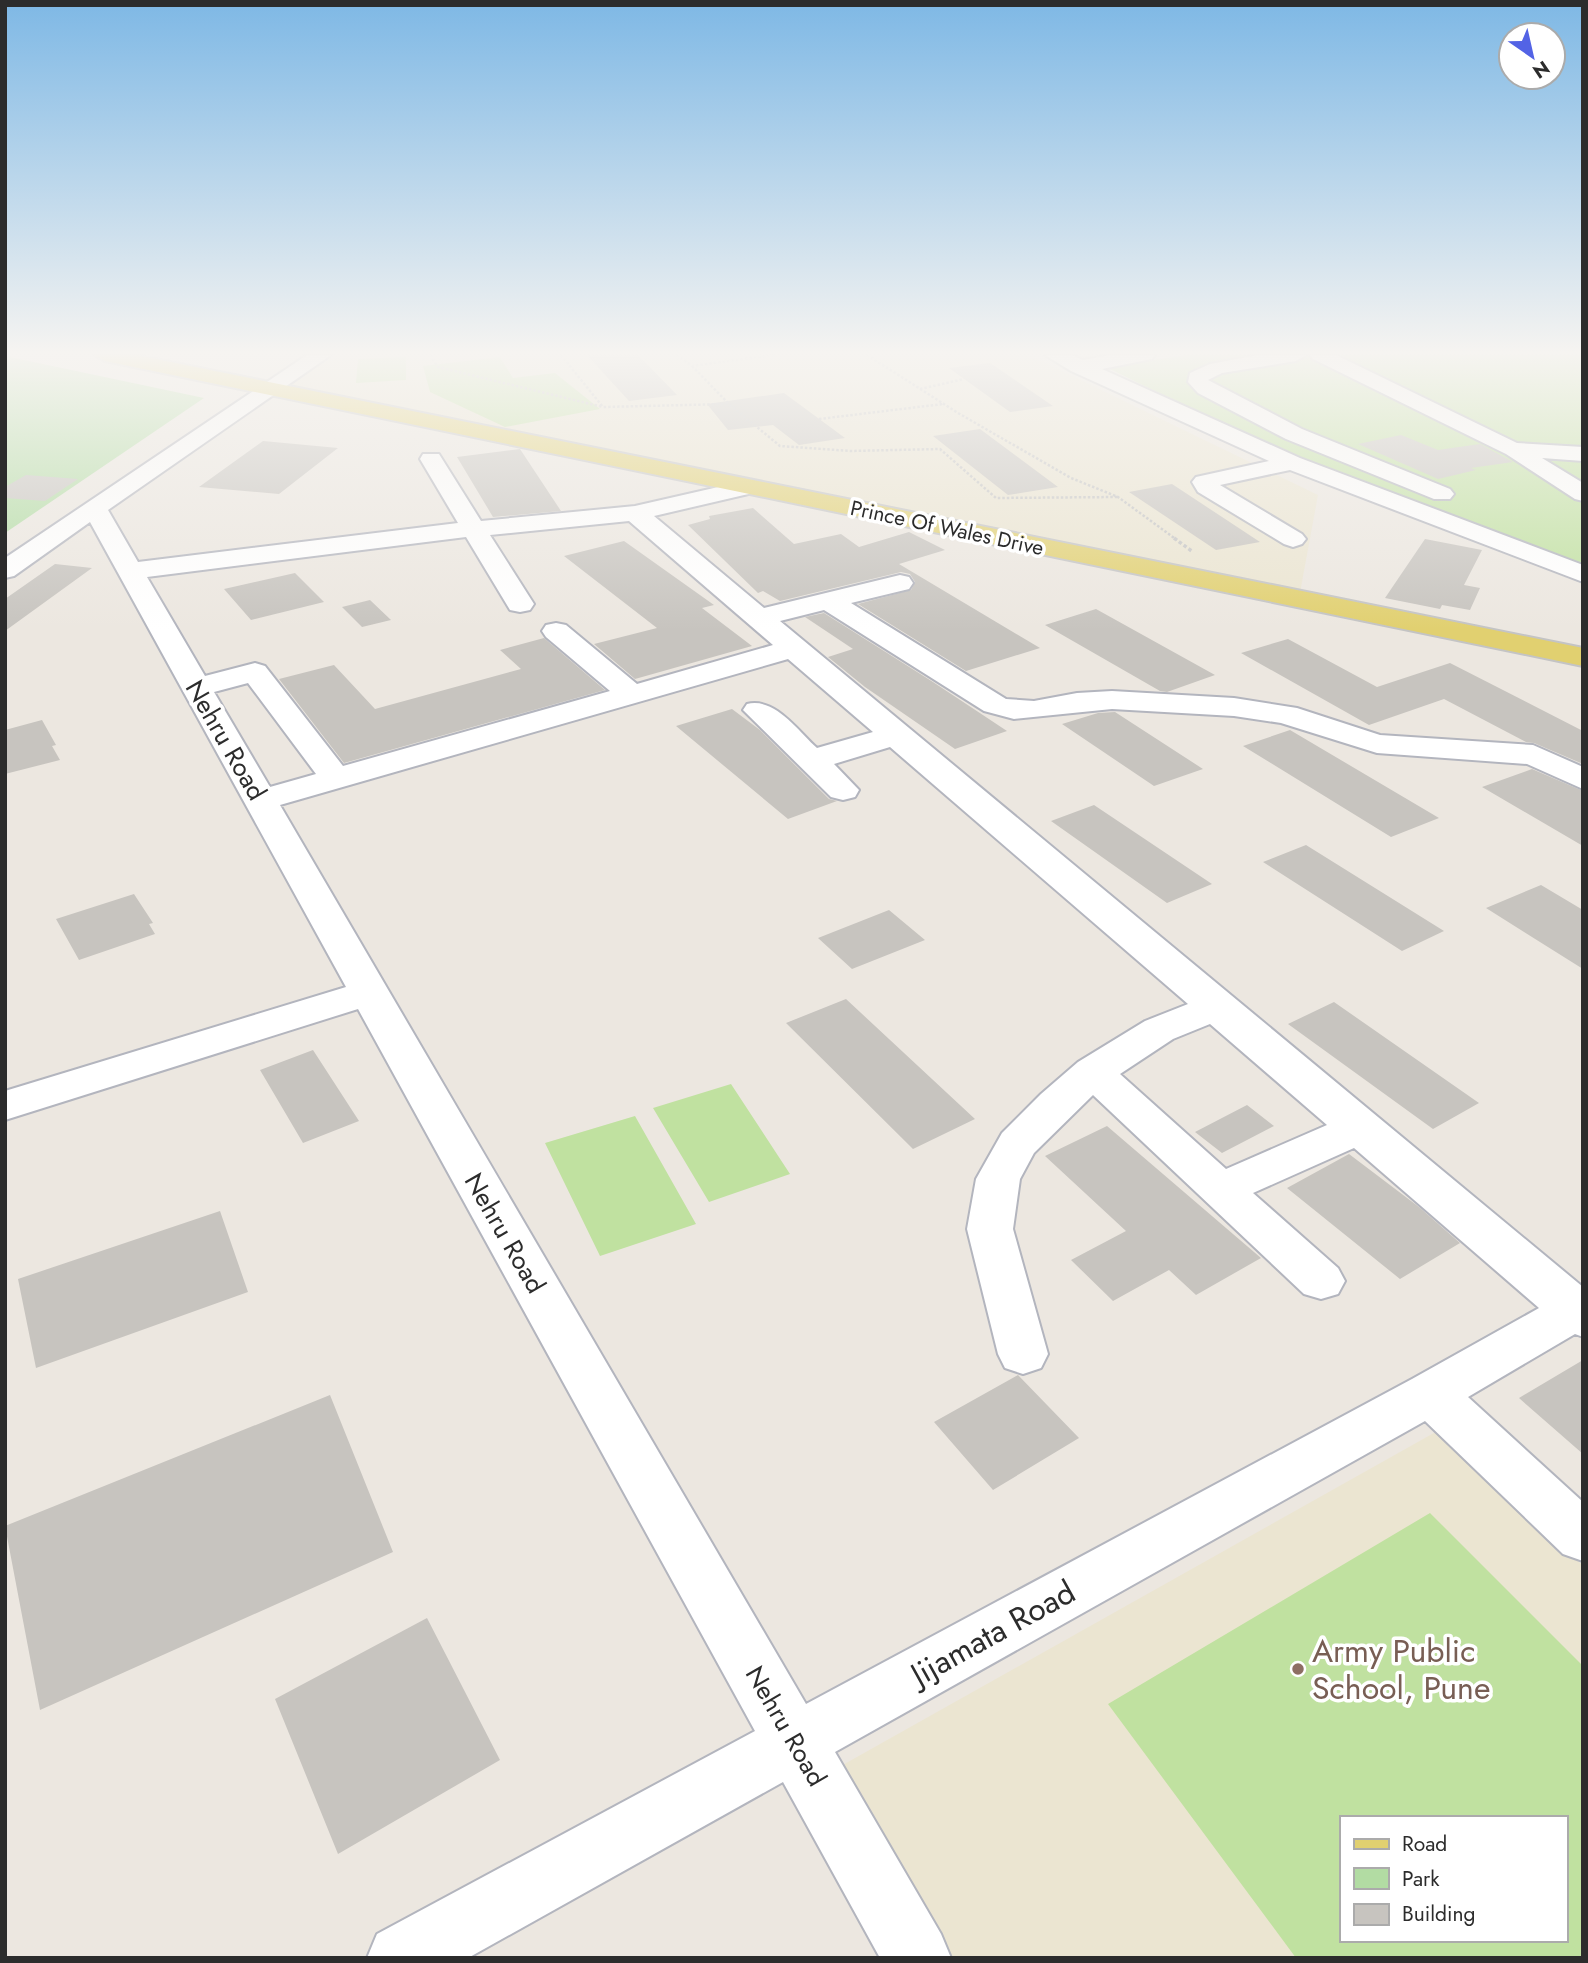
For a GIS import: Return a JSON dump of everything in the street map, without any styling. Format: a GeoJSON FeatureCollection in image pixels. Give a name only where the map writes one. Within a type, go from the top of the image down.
{"type":"FeatureCollection","features":[{"type":"Feature","properties":{"kind":"main road","name":"Prince Of Wales Drive"},"geometry":{"type":"LineString","coordinates":[[550,447],[1583,657]]}},
{"type":"Feature","properties":{"kind":"street"},"geometry":{"type":"LineString","coordinates":[[5,570],[183,447]]}},
{"type":"Feature","properties":{"kind":"street"},"geometry":{"type":"LineString","coordinates":[[1255,447],[1583,575]]}},
{"type":"Feature","properties":{"kind":"street"},"geometry":{"type":"LineString","coordinates":[[1325,447],[1457,501]]}},
{"type":"Feature","properties":{"kind":"street"},"geometry":{"type":"LineString","coordinates":[[1507,447],[1583,494]]}},
{"type":"Feature","properties":{"kind":"street"},"geometry":{"type":"LineString","coordinates":[[1512,449],[1583,454]]}},
{"type":"Feature","properties":{"kind":"street"},"geometry":{"type":"LineString","coordinates":[[431,459],[520,604]]}},
{"type":"Feature","properties":{"kind":"street"},"geometry":{"type":"LineString","coordinates":[[1292,463],[1204,482],[1206,487],[1293,538]]}},
{"type":"Feature","properties":{"kind":"street"},"geometry":{"type":"LineString","coordinates":[[129,570],[434,533],[635,513],[748,487]]}},
{"type":"Feature","properties":{"kind":"street","name":"Nehru Road"},"geometry":{"type":"LineString","coordinates":[[94,508],[918,1958]]}},
{"type":"Feature","properties":{"kind":"street"},"geometry":{"type":"LineString","coordinates":[[635,513],[1580,1311]]}},
{"type":"Feature","properties":{"kind":"street"},"geometry":{"type":"LineString","coordinates":[[1533,532],[1583,552]]}},
{"type":"Feature","properties":{"kind":"street"},"geometry":{"type":"LineString","coordinates":[[759,618],[900,583]]}},
{"type":"Feature","properties":{"kind":"street"},"geometry":{"type":"LineString","coordinates":[[830,602],[995,705],[1014,710],[1112,700],[1286,714],[1377,744],[1533,755],[1583,779]]}},
{"type":"Feature","properties":{"kind":"street"},"geometry":{"type":"LineString","coordinates":[[556,631],[631,694]]}},
{"type":"Feature","properties":{"kind":"street"},"geometry":{"type":"LineString","coordinates":[[260,800],[794,648]]}},
{"type":"Feature","properties":{"kind":"street"},"geometry":{"type":"LineString","coordinates":[[196,688],[255,672],[336,779]]}},
{"type":"Feature","properties":{"kind":"street"},"geometry":{"type":"LineString","coordinates":[[758,710],[843,790]]}},
{"type":"Feature","properties":{"kind":"street"},"geometry":{"type":"LineString","coordinates":[[812,760],[897,735]]}},
{"type":"Feature","properties":{"kind":"street"},"geometry":{"type":"LineString","coordinates":[[5,1106],[369,993]]}},
{"type":"Feature","properties":{"kind":"street"},"geometry":{"type":"LineString","coordinates":[[1023,1353],[990,1229],[998,1179],[1017,1144],[1056,1104],[1093,1072],[1159,1030],[1218,1006]]}},
{"type":"Feature","properties":{"kind":"street"},"geometry":{"type":"LineString","coordinates":[[1093,1072],[1321,1281]]}},
{"type":"Feature","properties":{"kind":"street"},"geometry":{"type":"LineString","coordinates":[[1221,1189],[1361,1128]]}},
{"type":"Feature","properties":{"kind":"street","name":"Jijamata Road"},"geometry":{"type":"LineString","coordinates":[[401,1958],[1580,1311]]}},
{"type":"Feature","properties":{"kind":"street"},"geometry":{"type":"LineString","coordinates":[[1430,1394],[1583,1537]]}},
{"type":"Feature","properties":{"kind":"path"},"geometry":{"type":"LineString","coordinates":[[788,447],[850,451],[940,449],[996,498],[1118,497]]}},
{"type":"Feature","properties":{"kind":"path"},"geometry":{"type":"LineString","coordinates":[[1017,447],[1071,478],[1118,497],[1193,552]]}},
{"type":"Feature","properties":{"kind":"shaded area"},"geometry":{"type":"Polygon","coordinates":[[[581,447],[1218,447],[1318,495],[1299,598],[581,447]]]}},
{"type":"Feature","properties":{"kind":"shaded area","name":"Army Public School, Pune"},"geometry":{"type":"Polygon","coordinates":[[[1441,1429],[1583,1566],[1583,1958],[940,1958],[832,1771],[1441,1429]]]}},
{"type":"Feature","properties":{"kind":"green space"},"geometry":{"type":"Polygon","coordinates":[[[5,447],[132,447],[5,533],[5,447]]]}},
{"type":"Feature","properties":{"kind":"green space"},"geometry":{"type":"Polygon","coordinates":[[[1279,447],[1583,447],[1583,568],[1462,522],[1279,447]]]}},
{"type":"Feature","properties":{"kind":"green space"},"geometry":{"type":"Polygon","coordinates":[[[731,1084],[790,1174],[709,1202],[653,1108],[731,1084]]]}},
{"type":"Feature","properties":{"kind":"green space"},"geometry":{"type":"Polygon","coordinates":[[[635,1116],[696,1224],[600,1256],[545,1143],[635,1116]]]}},
{"type":"Feature","properties":{"kind":"green space"},"geometry":{"type":"Polygon","coordinates":[[[1430,1513],[1583,1666],[1583,1958],[1296,1958],[1108,1704],[1430,1513]]]}},
{"type":"Feature","properties":{"kind":"building"},"geometry":{"type":"Polygon","coordinates":[[[255,447],[338,448],[279,494],[199,487],[255,447]]]}},
{"type":"Feature","properties":{"kind":"building"},"geometry":{"type":"Polygon","coordinates":[[[946,447],[1004,447],[1058,487],[1008,495],[946,447]]]}},
{"type":"Feature","properties":{"kind":"building"},"geometry":{"type":"Polygon","coordinates":[[[1364,447],[1430,447],[1438,450],[1485,447],[1513,462],[1471,468],[1476,470],[1438,479],[1364,447]]]}},
{"type":"Feature","properties":{"kind":"building"},"geometry":{"type":"Polygon","coordinates":[[[520,449],[561,511],[493,517],[457,457],[520,449]]]}},
{"type":"Feature","properties":{"kind":"building"},"geometry":{"type":"Polygon","coordinates":[[[26,475],[78,479],[45,501],[5,498],[5,487],[26,475]]]}},
{"type":"Feature","properties":{"kind":"building"},"geometry":{"type":"Polygon","coordinates":[[[1172,484],[1260,542],[1216,550],[1129,492],[1172,484]]]}},
{"type":"Feature","properties":{"kind":"building"},"geometry":{"type":"Polygon","coordinates":[[[753,508],[794,544],[841,534],[859,547],[909,532],[945,550],[899,564],[1040,648],[966,671],[858,604],[911,590],[915,582],[910,574],[901,572],[780,601],[763,591],[758,593],[688,525],[710,519],[709,516],[753,508]]]}},
{"type":"Feature","properties":{"kind":"building"},"geometry":{"type":"Polygon","coordinates":[[[1425,539],[1482,550],[1464,585],[1480,588],[1470,610],[1442,605],[1440,609],[1385,598],[1425,539]]]}},
{"type":"Feature","properties":{"kind":"building"},"geometry":{"type":"Polygon","coordinates":[[[624,541],[714,605],[702,608],[752,646],[635,679],[594,644],[657,628],[564,556],[624,541]]]}},
{"type":"Feature","properties":{"kind":"building"},"geometry":{"type":"Polygon","coordinates":[[[55,564],[92,568],[5,631],[5,599],[55,564]]]}},
{"type":"Feature","properties":{"kind":"building"},"geometry":{"type":"Polygon","coordinates":[[[295,573],[324,602],[251,620],[224,589],[295,573]]]}},
{"type":"Feature","properties":{"kind":"building"},"geometry":{"type":"Polygon","coordinates":[[[370,600],[391,620],[362,627],[342,607],[370,600]]]}},
{"type":"Feature","properties":{"kind":"building"},"geometry":{"type":"Polygon","coordinates":[[[1096,609],[1215,675],[1167,692],[1160,691],[1045,625],[1096,609]]]}},
{"type":"Feature","properties":{"kind":"building"},"geometry":{"type":"Polygon","coordinates":[[[824,613],[1007,731],[955,749],[865,687],[828,657],[853,649],[805,617],[824,613]]]}},
{"type":"Feature","properties":{"kind":"building"},"geometry":{"type":"Polygon","coordinates":[[[544,638],[605,690],[344,763],[279,679],[334,665],[375,709],[521,669],[500,650],[544,638]]]}},
{"type":"Feature","properties":{"kind":"building"},"geometry":{"type":"Polygon","coordinates":[[[1288,639],[1377,687],[1450,663],[1583,731],[1583,764],[1526,742],[1444,699],[1369,725],[1241,653],[1288,639]]]}},
{"type":"Feature","properties":{"kind":"building"},"geometry":{"type":"Polygon","coordinates":[[[732,709],[760,730],[829,799],[837,801],[788,819],[676,726],[732,709]]]}},
{"type":"Feature","properties":{"kind":"building"},"geometry":{"type":"Polygon","coordinates":[[[1115,712],[1203,769],[1154,786],[1062,724],[1098,713],[1115,712]]]}},
{"type":"Feature","properties":{"kind":"building"},"geometry":{"type":"Polygon","coordinates":[[[42,720],[56,745],[52,746],[60,760],[5,774],[5,730],[42,720]]]}},
{"type":"Feature","properties":{"kind":"building"},"geometry":{"type":"Polygon","coordinates":[[[1290,730],[1439,818],[1391,837],[1243,746],[1290,730]]]}},
{"type":"Feature","properties":{"kind":"building"},"geometry":{"type":"Polygon","coordinates":[[[1532,769],[1583,791],[1583,846],[1482,787],[1532,769]]]}},
{"type":"Feature","properties":{"kind":"building"},"geometry":{"type":"Polygon","coordinates":[[[1094,805],[1212,884],[1167,903],[1051,821],[1094,805]]]}},
{"type":"Feature","properties":{"kind":"building"},"geometry":{"type":"Polygon","coordinates":[[[1306,845],[1444,931],[1402,951],[1263,862],[1306,845]]]}},
{"type":"Feature","properties":{"kind":"building"},"geometry":{"type":"Polygon","coordinates":[[[1541,885],[1583,910],[1583,969],[1486,908],[1541,885]]]}},
{"type":"Feature","properties":{"kind":"building"},"geometry":{"type":"Polygon","coordinates":[[[134,894],[153,923],[149,924],[155,934],[79,960],[56,919],[134,894]]]}},
{"type":"Feature","properties":{"kind":"building"},"geometry":{"type":"Polygon","coordinates":[[[889,910],[925,940],[852,969],[818,938],[889,910]]]}},
{"type":"Feature","properties":{"kind":"building"},"geometry":{"type":"Polygon","coordinates":[[[846,999],[975,1119],[913,1149],[786,1023],[846,999]]]}},
{"type":"Feature","properties":{"kind":"building"},"geometry":{"type":"Polygon","coordinates":[[[1334,1002],[1479,1103],[1433,1129],[1288,1024],[1334,1002]]]}},
{"type":"Feature","properties":{"kind":"building"},"geometry":{"type":"Polygon","coordinates":[[[313,1050],[359,1121],[303,1143],[260,1070],[313,1050]]]}},
{"type":"Feature","properties":{"kind":"building"},"geometry":{"type":"Polygon","coordinates":[[[1247,1105],[1274,1126],[1222,1153],[1195,1132],[1247,1105]]]}},
{"type":"Feature","properties":{"kind":"building"},"geometry":{"type":"Polygon","coordinates":[[[1107,1126],[1261,1258],[1196,1295],[1169,1270],[1113,1301],[1071,1260],[1126,1231],[1045,1156],[1107,1126]]]}},
{"type":"Feature","properties":{"kind":"building"},"geometry":{"type":"Polygon","coordinates":[[[1349,1154],[1419,1207],[1460,1243],[1400,1279],[1287,1188],[1349,1154]]]}},
{"type":"Feature","properties":{"kind":"building"},"geometry":{"type":"Polygon","coordinates":[[[220,1211],[248,1292],[36,1368],[18,1279],[220,1211]]]}},
{"type":"Feature","properties":{"kind":"building"},"geometry":{"type":"Polygon","coordinates":[[[1583,1360],[1583,1454],[1519,1398],[1583,1360]]]}},
{"type":"Feature","properties":{"kind":"building"},"geometry":{"type":"Polygon","coordinates":[[[1018,1375],[1079,1438],[993,1490],[934,1422],[1018,1375]]]}},
{"type":"Feature","properties":{"kind":"building"},"geometry":{"type":"Polygon","coordinates":[[[330,1395],[393,1552],[40,1710],[5,1526],[330,1395]]]}},
{"type":"Feature","properties":{"kind":"building"},"geometry":{"type":"Polygon","coordinates":[[[427,1618],[500,1760],[338,1854],[275,1699],[427,1618]]]}},
{"type":"Feature","properties":{"kind":"place","name":"Army Public School, Pune"},"geometry":{"type":"Point","coordinates":[1298,1669]}}]}
